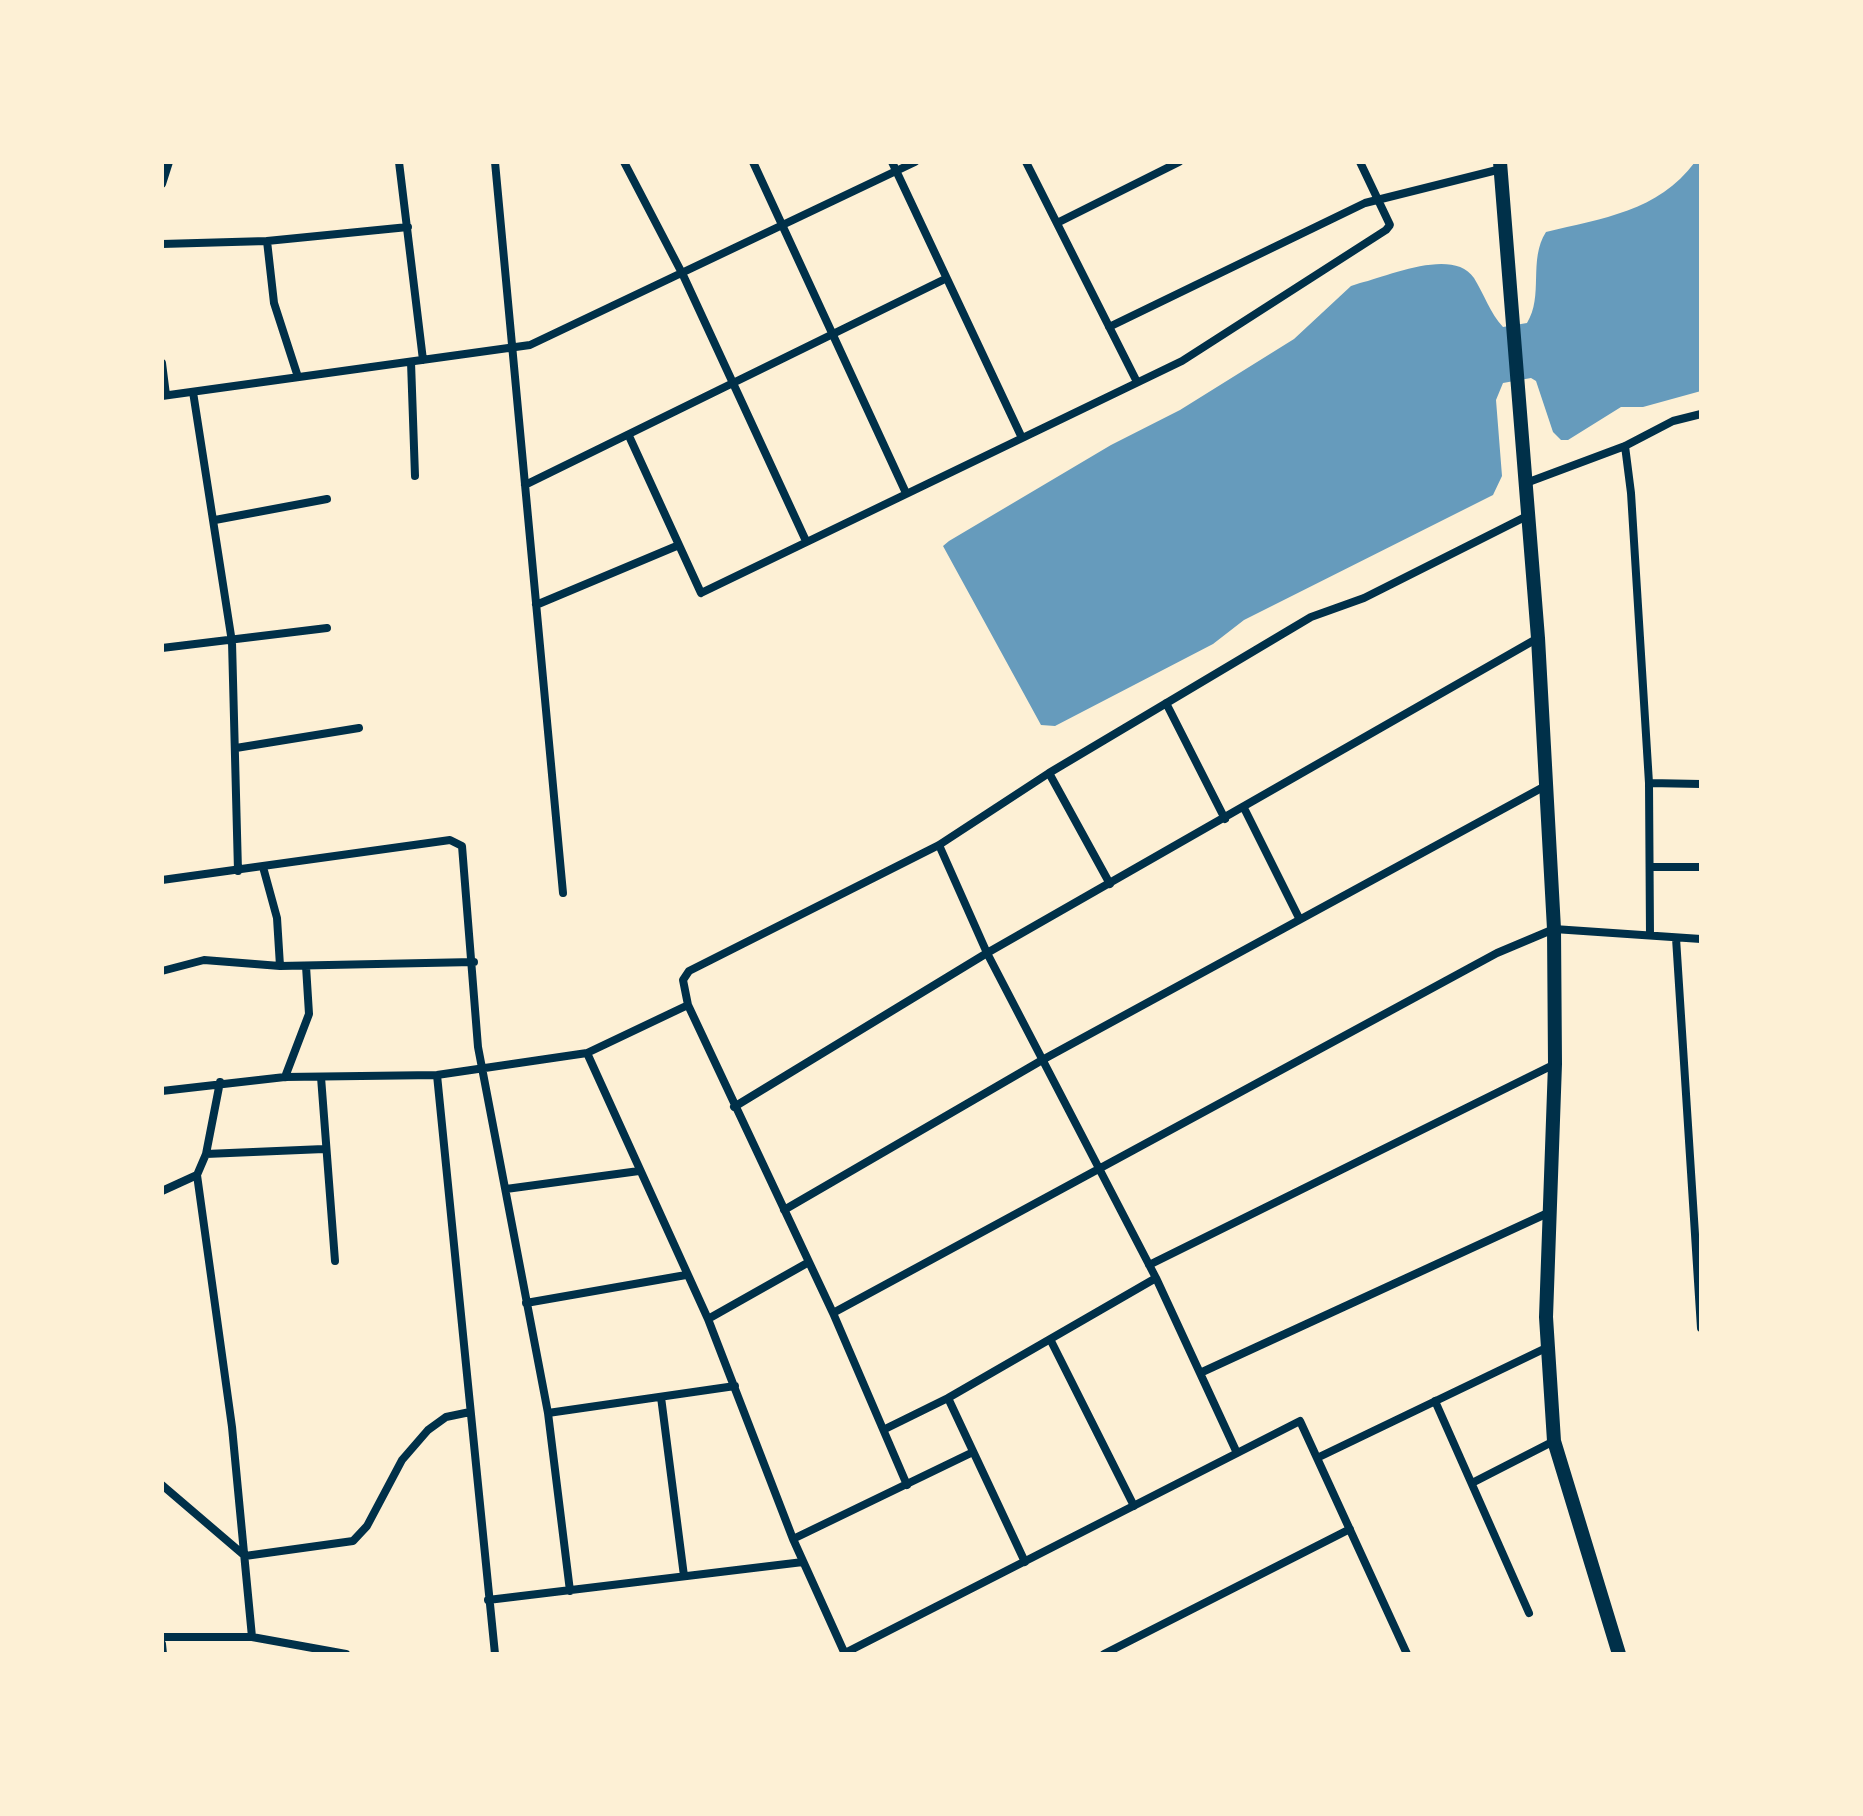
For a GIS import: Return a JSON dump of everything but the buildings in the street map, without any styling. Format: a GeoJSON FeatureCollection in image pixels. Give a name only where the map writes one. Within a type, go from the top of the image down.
{"type":"FeatureCollection","features":[{"type":"Feature","properties":{"kind":"street"},"geometry":{"type":"LineString","coordinates":[[162,184],[169,162]]}},
{"type":"Feature","properties":{"kind":"street"},"geometry":{"type":"LineString","coordinates":[[399,162],[423,360]]}},
{"type":"Feature","properties":{"kind":"street"},"geometry":{"type":"LineString","coordinates":[[495,162],[515,347],[538,655],[563,893]]}},
{"type":"Feature","properties":{"kind":"street"},"geometry":{"type":"LineString","coordinates":[[624,162],[683,275],[806,541]]}},
{"type":"Feature","properties":{"kind":"street"},"geometry":{"type":"LineString","coordinates":[[753,162],[834,331],[906,493]]}},
{"type":"Feature","properties":{"kind":"street"},"geometry":{"type":"LineString","coordinates":[[162,363],[164,396],[515,347],[548,339],[784,225],[895,166],[915,162]]}},
{"type":"Feature","properties":{"kind":"street"},"geometry":{"type":"LineString","coordinates":[[1026,162],[1137,382]]}},
{"type":"Feature","properties":{"kind":"street"},"geometry":{"type":"LineString","coordinates":[[1057,223],[1179,162]]}},
{"type":"Feature","properties":{"kind":"street"},"geometry":{"type":"LineString","coordinates":[[629,436],[701,593],[1204,347],[1386,230],[1390,225],[1360,162]]}},
{"type":"Feature","properties":{"kind":"street"},"geometry":{"type":"LineString","coordinates":[[895,166],[945,279],[1022,438]]}},
{"type":"Feature","properties":{"kind":"street"},"geometry":{"type":"LineString","coordinates":[[1109,327],[1378,199],[1500,166],[1515,322],[1538,638],[1554,929],[1555,1064],[1548,1347],[1554,1441],[1619,1654]]}},
{"type":"Feature","properties":{"kind":"street"},"geometry":{"type":"LineString","coordinates":[[162,244],[267,241],[408,227]]}},
{"type":"Feature","properties":{"kind":"street"},"geometry":{"type":"LineString","coordinates":[[267,241],[274,303],[298,377]]}},
{"type":"Feature","properties":{"kind":"street"},"geometry":{"type":"LineString","coordinates":[[525,485],[945,279]]}},
{"type":"Feature","properties":{"kind":"street"},"geometry":{"type":"LineString","coordinates":[[411,362],[415,476]]}},
{"type":"Feature","properties":{"kind":"street"},"geometry":{"type":"LineString","coordinates":[[193,392],[232,642],[238,871]]}},
{"type":"Feature","properties":{"kind":"street"},"geometry":{"type":"LineString","coordinates":[[1526,483],[1625,446],[1673,421],[1701,414]]}},
{"type":"Feature","properties":{"kind":"street"},"geometry":{"type":"LineString","coordinates":[[1625,446],[1631,493],[1649,783],[1650,935]]}},
{"type":"Feature","properties":{"kind":"street"},"geometry":{"type":"LineString","coordinates":[[215,520],[327,499]]}},
{"type":"Feature","properties":{"kind":"street"},"geometry":{"type":"LineString","coordinates":[[907,1485],[833,1313],[688,1005],[683,980],[689,971],[939,845],[1049,773],[1311,617],[1364,598],[1529,515]]}},
{"type":"Feature","properties":{"kind":"street"},"geometry":{"type":"LineString","coordinates":[[536,605],[679,545]]}},
{"type":"Feature","properties":{"kind":"street"},"geometry":{"type":"LineString","coordinates":[[162,648],[232,642],[327,628]]}},
{"type":"Feature","properties":{"kind":"street"},"geometry":{"type":"LineString","coordinates":[[734,1107],[987,953],[1538,638]]}},
{"type":"Feature","properties":{"kind":"street"},"geometry":{"type":"LineString","coordinates":[[1166,703],[1225,819]]}},
{"type":"Feature","properties":{"kind":"street"},"geometry":{"type":"LineString","coordinates":[[236,748],[359,728]]}},
{"type":"Feature","properties":{"kind":"street"},"geometry":{"type":"LineString","coordinates":[[1049,773],[1110,884]]}},
{"type":"Feature","properties":{"kind":"street"},"geometry":{"type":"LineString","coordinates":[[1649,783],[1701,784]]}},
{"type":"Feature","properties":{"kind":"street"},"geometry":{"type":"LineString","coordinates":[[784,1210],[1044,1059],[1547,785]]}},
{"type":"Feature","properties":{"kind":"street"},"geometry":{"type":"LineString","coordinates":[[1244,808],[1299,918]]}},
{"type":"Feature","properties":{"kind":"street"},"geometry":{"type":"LineString","coordinates":[[162,880],[450,840],[458,843],[464,852],[482,1069],[548,1413],[570,1591]]}},
{"type":"Feature","properties":{"kind":"street"},"geometry":{"type":"LineString","coordinates":[[939,845],[987,953],[1156,1278],[1237,1453]]}},
{"type":"Feature","properties":{"kind":"street"},"geometry":{"type":"LineString","coordinates":[[263,867],[277,918],[280,966]]}},
{"type":"Feature","properties":{"kind":"street"},"geometry":{"type":"LineString","coordinates":[[1651,867],[1701,867]]}},
{"type":"Feature","properties":{"kind":"street"},"geometry":{"type":"LineString","coordinates":[[833,1313],[993,1229],[1099,1167],[1497,953],[1554,929],[1701,939]]}},
{"type":"Feature","properties":{"kind":"street"},"geometry":{"type":"LineString","coordinates":[[1676,938],[1701,1328]]}},
{"type":"Feature","properties":{"kind":"street"},"geometry":{"type":"LineString","coordinates":[[162,971],[204,960],[280,966],[474,962]]}},
{"type":"Feature","properties":{"kind":"street"},"geometry":{"type":"LineString","coordinates":[[285,1077],[309,1014],[306,966]]}},
{"type":"Feature","properties":{"kind":"street"},"geometry":{"type":"LineString","coordinates":[[162,1091],[285,1077],[437,1075],[587,1053],[688,1005]]}},
{"type":"Feature","properties":{"kind":"street"},"geometry":{"type":"LineString","coordinates":[[587,1053],[708,1319],[793,1539],[845,1654],[1300,1421],[1407,1654]]}},
{"type":"Feature","properties":{"kind":"street"},"geometry":{"type":"LineString","coordinates":[[1149,1265],[1555,1064]]}},
{"type":"Feature","properties":{"kind":"street"},"geometry":{"type":"LineString","coordinates":[[437,1075],[495,1654]]}},
{"type":"Feature","properties":{"kind":"street"},"geometry":{"type":"LineString","coordinates":[[321,1077],[324,1149],[335,1261]]}},
{"type":"Feature","properties":{"kind":"street"},"geometry":{"type":"LineString","coordinates":[[220,1082],[206,1154],[197,1175],[232,1427],[252,1637]]}},
{"type":"Feature","properties":{"kind":"street"},"geometry":{"type":"LineString","coordinates":[[206,1154],[324,1149]]}},
{"type":"Feature","properties":{"kind":"street"},"geometry":{"type":"LineString","coordinates":[[506,1189],[639,1171]]}},
{"type":"Feature","properties":{"kind":"street"},"geometry":{"type":"LineString","coordinates":[[162,1191],[197,1175]]}},
{"type":"Feature","properties":{"kind":"street"},"geometry":{"type":"LineString","coordinates":[[1200,1373],[1550,1212]]}},
{"type":"Feature","properties":{"kind":"street"},"geometry":{"type":"LineString","coordinates":[[708,1319],[809,1262]]}},
{"type":"Feature","properties":{"kind":"street"},"geometry":{"type":"LineString","coordinates":[[526,1303],[686,1275]]}},
{"type":"Feature","properties":{"kind":"street"},"geometry":{"type":"LineString","coordinates":[[885,1429],[948,1398],[1156,1278]]}},
{"type":"Feature","properties":{"kind":"street"},"geometry":{"type":"LineString","coordinates":[[1050,1339],[1134,1506]]}},
{"type":"Feature","properties":{"kind":"street"},"geometry":{"type":"LineString","coordinates":[[1317,1458],[1548,1347]]}},
{"type":"Feature","properties":{"kind":"street"},"geometry":{"type":"LineString","coordinates":[[548,1413],[735,1386]]}},
{"type":"Feature","properties":{"kind":"street"},"geometry":{"type":"LineString","coordinates":[[661,1397],[684,1576]]}},
{"type":"Feature","properties":{"kind":"street"},"geometry":{"type":"LineString","coordinates":[[948,1398],[971,1453],[1025,1562]]}},
{"type":"Feature","properties":{"kind":"street"},"geometry":{"type":"LineString","coordinates":[[1435,1401],[1529,1613]]}},
{"type":"Feature","properties":{"kind":"street"},"geometry":{"type":"LineString","coordinates":[[162,1485],[245,1556],[353,1541],[367,1526],[402,1460],[428,1430],[446,1417],[470,1412]]}},
{"type":"Feature","properties":{"kind":"street"},"geometry":{"type":"LineString","coordinates":[[1472,1483],[1554,1441]]}},
{"type":"Feature","properties":{"kind":"street"},"geometry":{"type":"LineString","coordinates":[[793,1539],[971,1453]]}},
{"type":"Feature","properties":{"kind":"street"},"geometry":{"type":"LineString","coordinates":[[1104,1654],[1350,1529]]}},
{"type":"Feature","properties":{"kind":"street"},"geometry":{"type":"LineString","coordinates":[[488,1600],[803,1562]]}},
{"type":"Feature","properties":{"kind":"street"},"geometry":{"type":"LineString","coordinates":[[162,1637],[252,1637],[346,1654]]}},
{"type":"Feature","properties":{"kind":"street"},"geometry":{"type":"LineString","coordinates":[[287,1643],[288,1654]]}},
{"type":"Feature","properties":{"kind":"street"},"geometry":{"type":"LineString","coordinates":[[162,1644],[163,1654]]}},
{"type":"Feature","properties":{"kind":"water"},"geometry":{"type":"Polygon","coordinates":[[[1695,162],[1701,162],[1701,391],[1643,407],[1621,407],[1568,440],[1561,440],[1553,432],[1536,381],[1531,378],[1503,383],[1496,400],[1502,476],[1493,495],[1244,620],[1213,644],[1055,726],[1041,725],[943,546],[1111,445],[1180,410],[1294,339],[1351,286],[1420,266],[1451,265],[1464,269],[1474,278],[1503,327],[1527,323],[1535,301],[1538,254],[1546,232],[1608,217],[1646,202],[1680,179],[1695,162]]]}}]}
